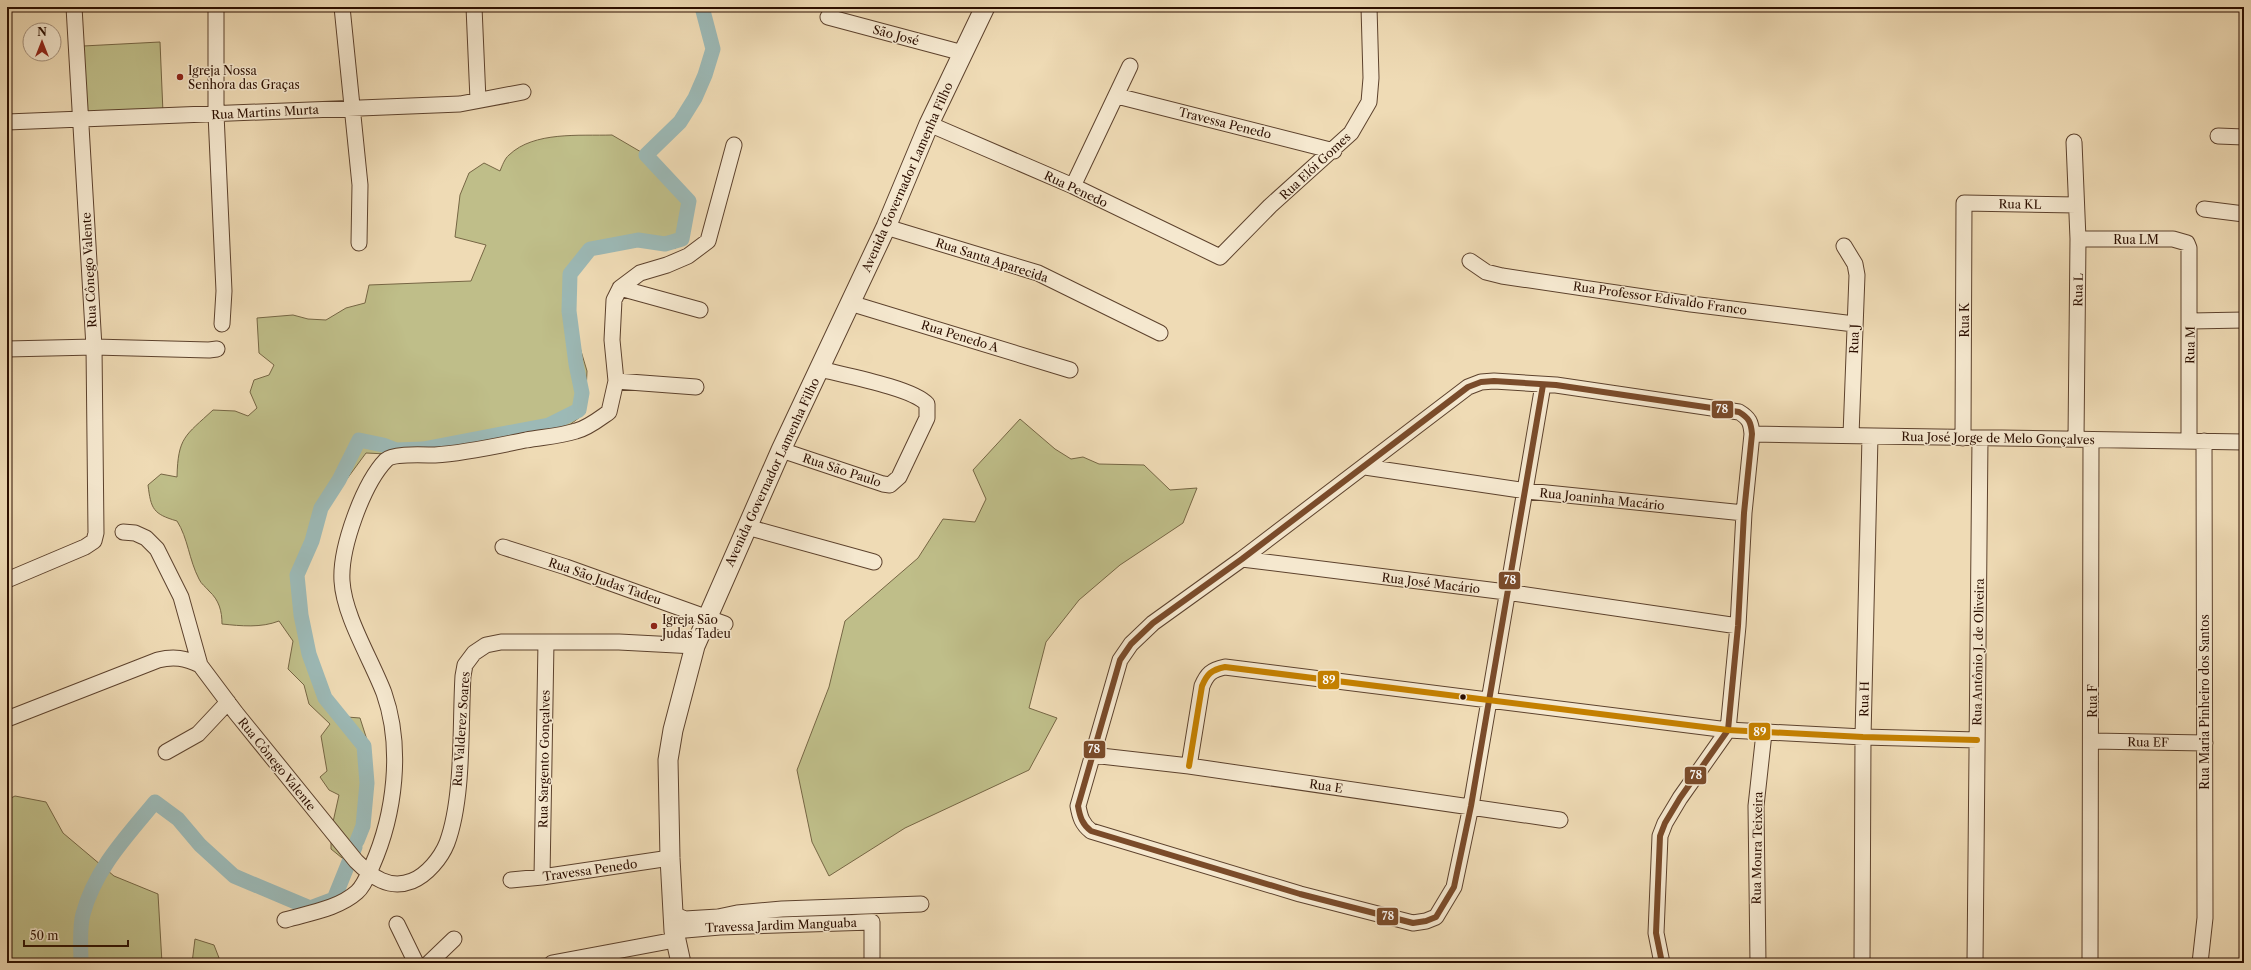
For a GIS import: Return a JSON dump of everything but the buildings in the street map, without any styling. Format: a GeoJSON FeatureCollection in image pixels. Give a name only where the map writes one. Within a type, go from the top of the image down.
{"type":"FeatureCollection","features":[{"type":"Feature","properties":{"kind":"street","name":"Rua Cônego Valente"},"geometry":{"type":"LineString","coordinates":[[7,580],[85,547],[94,541],[96,533],[94,347],[74,7]]}},
{"type":"Feature","properties":{"kind":"street"},"geometry":{"type":"LineString","coordinates":[[216,7],[216,114],[224,291],[222,324]]}},
{"type":"Feature","properties":{"kind":"street"},"geometry":{"type":"LineString","coordinates":[[342,7],[351,108],[360,185],[359,243]]}},
{"type":"Feature","properties":{"kind":"street"},"geometry":{"type":"LineString","coordinates":[[474,7],[478,100]]}},
{"type":"Feature","properties":{"kind":"street","name":"Avenida Governador Lamenha Filho"},"geometry":{"type":"LineString","coordinates":[[681,963],[674,928],[670,858],[668,760],[673,730],[695,646],[780,450],[820,369],[886,227],[929,124],[985,7]]}},
{"type":"Feature","properties":{"kind":"street","name":"Rua Elói Gomes"},"geometry":{"type":"LineString","coordinates":[[1220,258],[1270,206],[1334,151],[1351,133],[1369,102],[1371,78],[1369,7]]}},
{"type":"Feature","properties":{"kind":"street","name":"São José"},"geometry":{"type":"LineString","coordinates":[[828,17],[963,53]]}},
{"type":"Feature","properties":{"kind":"street"},"geometry":{"type":"LineString","coordinates":[[1073,186],[1130,66]]}},
{"type":"Feature","properties":{"kind":"street","name":"Rua Martins Murta"},"geometry":{"type":"LineString","coordinates":[[7,122],[460,104],[523,92]]}},
{"type":"Feature","properties":{"kind":"street","name":"Travessa Penedo"},"geometry":{"type":"LineString","coordinates":[[1117,96],[1334,151]]}},
{"type":"Feature","properties":{"kind":"street","name":"Rua Penedo"},"geometry":{"type":"LineString","coordinates":[[929,124],[1073,186],[1220,258]]}},
{"type":"Feature","properties":{"kind":"street"},"geometry":{"type":"LineString","coordinates":[[2218,136],[2244,137]]}},
{"type":"Feature","properties":{"kind":"street","name":"Rua L"},"geometry":{"type":"LineString","coordinates":[[2074,142],[2084,440]]}},
{"type":"Feature","properties":{"kind":"street"},"geometry":{"type":"LineString","coordinates":[[285,920],[329,907],[358,892],[369,874],[384,836],[390,808],[394,773],[393,739],[384,693],[351,616],[342,582],[342,557],[347,536],[372,481],[387,458],[398,455],[455,454],[576,431],[609,412],[616,381],[612,340],[614,300],[620,288],[640,273],[667,265],[688,256],[708,241],[734,145]]}},
{"type":"Feature","properties":{"kind":"street","name":"Rua KL"},"geometry":{"type":"LineString","coordinates":[[1964,203],[2076,205]]}},
{"type":"Feature","properties":{"kind":"street","name":"Rua K"},"geometry":{"type":"LineString","coordinates":[[1964,203],[1964,438]]}},
{"type":"Feature","properties":{"kind":"street"},"geometry":{"type":"LineString","coordinates":[[2204,209],[2244,214]]}},
{"type":"Feature","properties":{"kind":"street","name":"Rua Santa Aparecida"},"geometry":{"type":"LineString","coordinates":[[886,227],[1038,273],[1160,333]]}},
{"type":"Feature","properties":{"kind":"street","name":"Rua LM"},"geometry":{"type":"LineString","coordinates":[[2078,239],[2173,239],[2186,243],[2190,248]]}},
{"type":"Feature","properties":{"kind":"street","name":"Rua J"},"geometry":{"type":"LineString","coordinates":[[1844,246],[1855,264],[1857,276],[1851,435]]}},
{"type":"Feature","properties":{"kind":"street","name":"Rua M"},"geometry":{"type":"LineString","coordinates":[[2190,248],[2191,321],[2197,441]]}},
{"type":"Feature","properties":{"kind":"street","name":"Rua Professor Edivaldo Franco"},"geometry":{"type":"LineString","coordinates":[[1470,261],[1486,272],[1502,276],[1691,304],[1854,324]]}},
{"type":"Feature","properties":{"kind":"street"},"geometry":{"type":"LineString","coordinates":[[620,288],[700,310]]}},
{"type":"Feature","properties":{"kind":"street","name":"Rua Penedo A"},"geometry":{"type":"LineString","coordinates":[[850,303],[1070,370]]}},
{"type":"Feature","properties":{"kind":"street"},"geometry":{"type":"LineString","coordinates":[[2191,321],[2244,320]]}},
{"type":"Feature","properties":{"kind":"street"},"geometry":{"type":"LineString","coordinates":[[7,348],[94,347],[217,349]]}},
{"type":"Feature","properties":{"kind":"street","name":"Rua São Paulo"},"geometry":{"type":"LineString","coordinates":[[780,450],[883,484],[890,484],[900,477],[927,418],[927,404],[922,398],[904,391],[820,369]]}},
{"type":"Feature","properties":{"kind":"street"},"geometry":{"type":"LineString","coordinates":[[616,381],[696,387]]}},
{"type":"Feature","properties":{"kind":"street"},"geometry":{"type":"LineString","coordinates":[[1543,385],[1526,491],[1506,592],[1471,806],[1454,887],[1436,917],[1413,924],[1300,894],[1090,831],[1085,826],[1079,814],[1078,806],[1120,660],[1131,644],[1153,623],[1366,467],[1468,387],[1481,382],[1494,381],[1543,385],[1739,412],[1748,417],[1751,424],[1752,434],[1744,513],[1738,626],[1728,730],[1680,798],[1665,823],[1660,836],[1656,933],[1662,963]]}},
{"type":"Feature","properties":{"kind":"street","name":"Rua José Jorge de Melo Gonçalves"},"geometry":{"type":"LineString","coordinates":[[1752,434],[2244,442]]}},
{"type":"Feature","properties":{"kind":"street","name":"Rua H"},"geometry":{"type":"LineString","coordinates":[[1862,963],[1863,737],[1870,436]]}},
{"type":"Feature","properties":{"kind":"street","name":"Rua Antônio J. de Oliveira"},"geometry":{"type":"LineString","coordinates":[[1975,963],[1980,438]]}},
{"type":"Feature","properties":{"kind":"street","name":"Rua F"},"geometry":{"type":"LineString","coordinates":[[2084,440],[2092,741],[2090,963]]}},
{"type":"Feature","properties":{"kind":"street","name":"Rua Maria Pinheiro dos Santos"},"geometry":{"type":"LineString","coordinates":[[2197,441],[2205,743],[2205,918],[2200,963]]}},
{"type":"Feature","properties":{"kind":"street","name":"Rua Joaninha Macário"},"geometry":{"type":"LineString","coordinates":[[1366,467],[1526,491],[1744,513]]}},
{"type":"Feature","properties":{"kind":"street"},"geometry":{"type":"LineString","coordinates":[[747,527],[874,562]]}},
{"type":"Feature","properties":{"kind":"street"},"geometry":{"type":"LineString","coordinates":[[123,532],[135,533],[146,538],[157,549],[181,597],[200,665]]}},
{"type":"Feature","properties":{"kind":"street","name":"Rua São Judas Tadeu"},"geometry":{"type":"LineString","coordinates":[[503,547],[566,567],[725,624]]}},
{"type":"Feature","properties":{"kind":"street","name":"Rua José Macário"},"geometry":{"type":"LineString","coordinates":[[1242,559],[1506,592],[1738,626]]}},
{"type":"Feature","properties":{"kind":"street","name":"Rua Valderez Soares"},"geometry":{"type":"LineString","coordinates":[[356,860],[369,874],[391,884],[406,883],[420,877],[434,864],[446,845],[457,797],[463,676],[469,658],[479,648],[500,642],[619,642],[695,646]]}},
{"type":"Feature","properties":{"kind":"street","name":"Rua Sargento Gonçalves"},"geometry":{"type":"LineString","coordinates":[[542,877],[546,642]]}},
{"type":"Feature","properties":{"kind":"street"},"geometry":{"type":"LineString","coordinates":[[7,719],[158,660],[177,657],[188,659],[200,665]]}},
{"type":"Feature","properties":{"kind":"street","name":"Rua Cônego Valente"},"geometry":{"type":"LineString","coordinates":[[200,665],[334,835],[356,860]]}},
{"type":"Feature","properties":{"kind":"street"},"geometry":{"type":"LineString","coordinates":[[1189,766],[1202,686],[1206,675],[1213,669],[1225,667],[1728,730],[1863,737],[1977,740]]}},
{"type":"Feature","properties":{"kind":"street"},"geometry":{"type":"LineString","coordinates":[[166,752],[198,734],[228,702]]}},
{"type":"Feature","properties":{"kind":"street","name":"Rua Moura Teixeira"},"geometry":{"type":"LineString","coordinates":[[1758,963],[1756,806],[1764,733]]}},
{"type":"Feature","properties":{"kind":"street","name":"Rua EF"},"geometry":{"type":"LineString","coordinates":[[2092,741],[2205,743]]}},
{"type":"Feature","properties":{"kind":"street","name":"Rua E"},"geometry":{"type":"LineString","coordinates":[[1092,755],[1189,766],[1560,820]]}},
{"type":"Feature","properties":{"kind":"street","name":"Travessa Penedo"},"geometry":{"type":"LineString","coordinates":[[511,880],[542,877],[670,858]]}},
{"type":"Feature","properties":{"kind":"street"},"geometry":{"type":"LineString","coordinates":[[552,963],[674,928],[685,919],[718,918],[737,913],[782,909],[921,904]]}},
{"type":"Feature","properties":{"kind":"street","name":"Travessa Jardim Manguaba"},"geometry":{"type":"LineString","coordinates":[[674,928],[872,922],[872,963]]}},
{"type":"Feature","properties":{"kind":"street"},"geometry":{"type":"LineString","coordinates":[[397,924],[416,963]]}},
{"type":"Feature","properties":{"kind":"street"},"geometry":{"type":"LineString","coordinates":[[429,963],[454,939]]}},
{"type":"Feature","properties":{"kind":"shaded area"},"geometry":{"type":"Polygon","coordinates":[[[160,42],[163,113],[87,116],[83,46],[160,42]]]}},
{"type":"Feature","properties":{"kind":"shaded area"},"geometry":{"type":"Polygon","coordinates":[[[572,135],[612,135],[653,159],[689,201],[689,228],[676,248],[617,245],[581,260],[574,268],[569,311],[587,371],[585,413],[567,427],[407,455],[366,453],[327,506],[312,541],[302,574],[299,609],[331,696],[347,717],[360,718],[368,743],[362,839],[347,862],[331,849],[331,831],[339,795],[329,790],[320,777],[327,771],[321,736],[330,724],[309,704],[304,685],[288,669],[293,641],[279,621],[258,626],[222,624],[219,606],[215,598],[199,579],[181,528],[177,521],[158,513],[150,500],[148,485],[161,474],[177,477],[181,445],[190,432],[213,410],[235,411],[248,416],[257,408],[250,392],[254,380],[269,375],[274,365],[259,353],[257,318],[293,315],[308,319],[326,320],[346,308],[365,303],[369,285],[471,281],[486,245],[455,237],[460,195],[469,173],[484,163],[500,171],[508,156],[519,147],[544,138],[572,135]]]}},
{"type":"Feature","properties":{"kind":"shaded area"},"geometry":{"type":"Polygon","coordinates":[[[1020,419],[1055,449],[1071,459],[1083,457],[1099,464],[1144,465],[1170,490],[1197,488],[1183,523],[1120,565],[1079,600],[1046,642],[1029,708],[1057,718],[1029,770],[905,828],[829,876],[812,842],[797,770],[829,687],[845,621],[918,558],[943,519],[975,522],[986,499],[973,470],[1020,419]]]}},
{"type":"Feature","properties":{"kind":"shaded area"},"geometry":{"type":"Polygon","coordinates":[[[15,796],[46,802],[63,833],[114,876],[158,894],[162,963],[7,963],[7,800],[15,796]]]}},
{"type":"Feature","properties":{"kind":"shaded area"},"geometry":{"type":"Polygon","coordinates":[[[195,939],[214,945],[221,963],[192,963],[195,939]]]}},
{"type":"Feature","properties":{"kind":"waterway"},"geometry":{"type":"LineString","coordinates":[[357,841],[363,826],[367,783],[364,746],[325,698],[309,654],[301,615],[297,575],[312,541],[321,508],[339,480],[359,440],[383,445],[396,450],[423,449],[549,425],[579,410],[582,393],[576,364],[569,311],[570,274],[590,249],[638,240],[665,244],[682,239],[689,201],[646,155],[680,122],[695,98],[705,75],[713,49],[702,7]]}},
{"type":"Feature","properties":{"kind":"waterway"},"geometry":{"type":"LineString","coordinates":[[81,963],[81,932],[83,914],[95,882],[113,854],[155,802],[178,819],[200,845],[234,876],[310,908],[334,899],[355,847]]}},
{"type":"Feature","properties":{"kind":"transit line","name":"78"},"geometry":{"type":"LineString","coordinates":[[1543,385],[1471,806],[1454,887],[1436,917],[1426,921],[1413,923],[1300,894],[1091,831],[1083,823],[1078,806],[1120,660],[1131,644],[1153,623],[1242,559],[1468,387],[1481,382],[1494,381],[1556,385],[1739,412],[1749,421],[1752,434],[1744,513],[1738,626],[1728,730],[1680,798],[1665,823],[1660,836],[1656,933],[1662,963]]}},
{"type":"Feature","properties":{"kind":"transit line","name":"89"},"geometry":{"type":"LineString","coordinates":[[1189,766],[1202,686],[1210,673],[1225,667],[1728,730],[1863,737],[1977,740]]}},
{"type":"Feature","properties":{"kind":"place","name":"Igreja Nossa Senhora das Graças"},"geometry":{"type":"Point","coordinates":[180,77]}},
{"type":"Feature","properties":{"kind":"place","name":"Igreja São Judas Tadeu"},"geometry":{"type":"Point","coordinates":[654,626]}}]}
